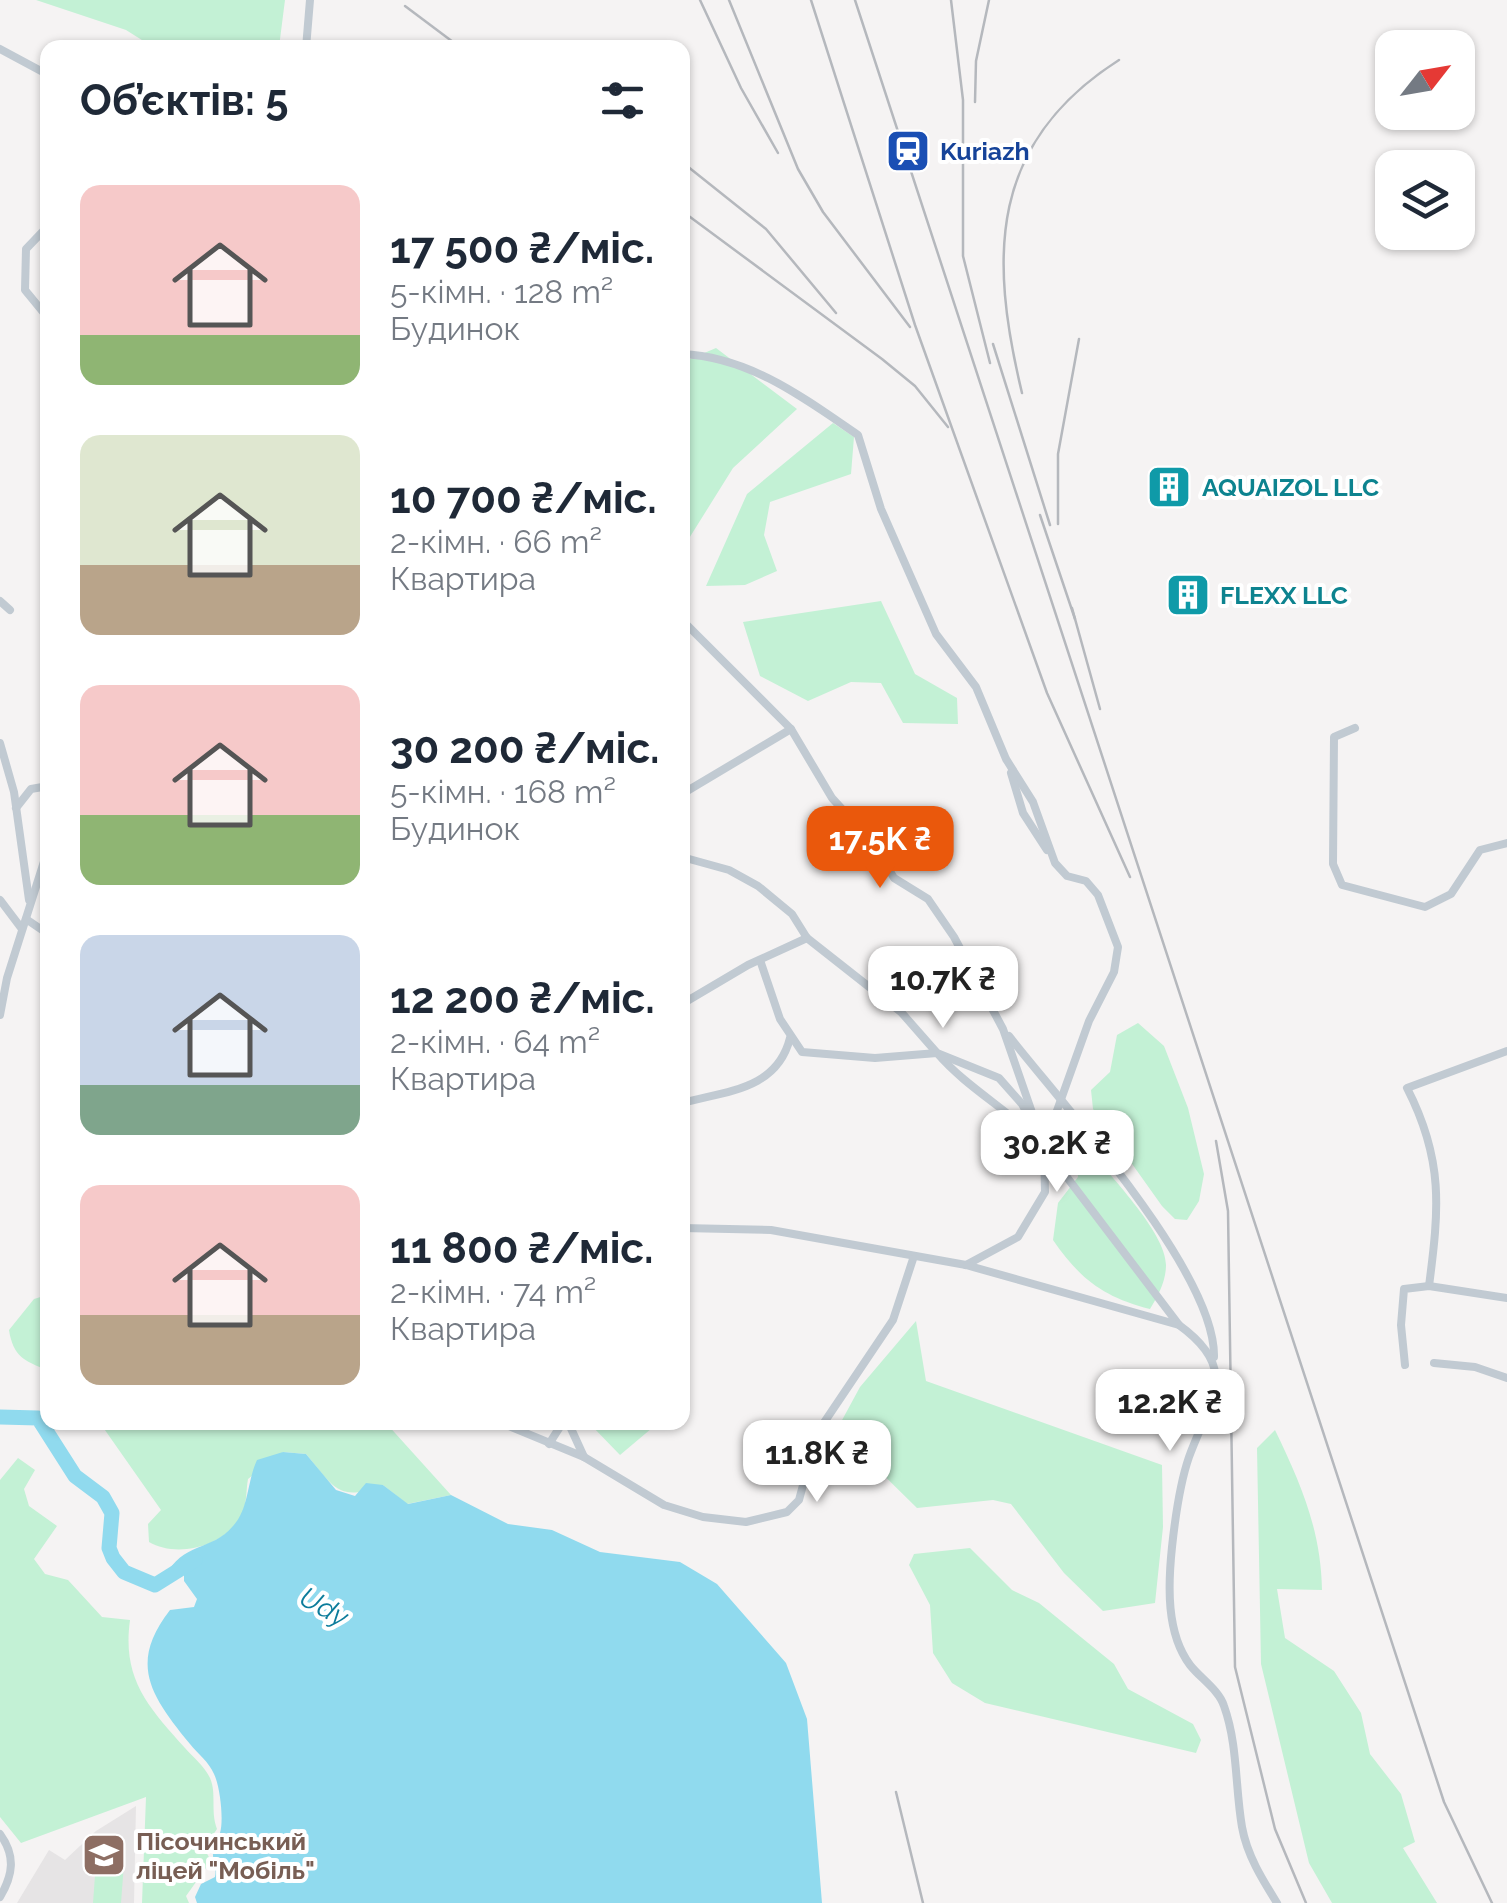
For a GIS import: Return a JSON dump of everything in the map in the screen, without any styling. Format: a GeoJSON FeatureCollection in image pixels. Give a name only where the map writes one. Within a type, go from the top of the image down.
{"type":"FeatureCollection","features":[{"type":"Feature","properties":{"kind":"street"},"geometry":{"type":"LineString","coordinates":[[307,40],[310,0]]}},
{"type":"Feature","properties":{"kind":"street"},"geometry":{"type":"LineString","coordinates":[[0,49],[40,70]]}},
{"type":"Feature","properties":{"kind":"street"},"geometry":{"type":"LineString","coordinates":[[40,234],[26,249],[25,290],[40,308]]}},
{"type":"Feature","properties":{"kind":"street"},"geometry":{"type":"LineString","coordinates":[[690,354],[718,356],[788,387],[820,414],[858,434],[881,510],[936,634],[976,687],[1006,759],[1033,802],[1055,863],[1067,876],[1086,882],[1098,895],[1118,947],[1114,972],[1089,1021],[1044,1147]]}},
{"type":"Feature","properties":{"kind":"street"},"geometry":{"type":"LineString","coordinates":[[0,601],[10,610]]}},
{"type":"Feature","properties":{"kind":"street"},"geometry":{"type":"LineString","coordinates":[[690,628],[790,729],[832,798],[873,843],[894,878],[928,899],[954,937],[1003,1029],[1044,1147],[1046,1192],[1018,1237],[966,1265]]}},
{"type":"Feature","properties":{"kind":"street"},"geometry":{"type":"LineString","coordinates":[[1355,728],[1334,737],[1333,864],[1342,885],[1425,907],[1451,894],[1480,850],[1507,843]]}},
{"type":"Feature","properties":{"kind":"street"},"geometry":{"type":"LineString","coordinates":[[690,789],[790,729]]}},
{"type":"Feature","properties":{"kind":"street"},"geometry":{"type":"LineString","coordinates":[[0,742],[14,792],[15,826],[29,901]]}},
{"type":"Feature","properties":{"kind":"street"},"geometry":{"type":"LineString","coordinates":[[16,808],[31,788],[40,787]]}},
{"type":"Feature","properties":{"kind":"street"},"geometry":{"type":"LineString","coordinates":[[0,795],[14,792]]}},
{"type":"Feature","properties":{"kind":"street"},"geometry":{"type":"LineString","coordinates":[[690,858],[730,870],[758,886],[792,914],[808,938],[901,1012],[950,1068],[1012,1114],[1044,1147],[1179,1325],[1205,1344],[1214,1357]]}},
{"type":"Feature","properties":{"kind":"street"},"geometry":{"type":"LineString","coordinates":[[0,1015],[40,871]]}},
{"type":"Feature","properties":{"kind":"street"},"geometry":{"type":"LineString","coordinates":[[0,900],[22,929]]}},
{"type":"Feature","properties":{"kind":"street"},"geometry":{"type":"LineString","coordinates":[[26,919],[40,929]]}},
{"type":"Feature","properties":{"kind":"street"},"geometry":{"type":"LineString","coordinates":[[690,999],[808,938]]}},
{"type":"Feature","properties":{"kind":"street"},"geometry":{"type":"LineString","coordinates":[[760,960],[790,1038],[809,1055],[874,1058],[937,1053],[998,1078],[1022,1104],[1044,1147]]}},
{"type":"Feature","properties":{"kind":"street"},"geometry":{"type":"LineString","coordinates":[[1003,1029],[1160,1230],[1210,1320],[1214,1357],[1212,1408],[1188,1460],[1172,1548],[1172,1632],[1188,1662],[1223,1702],[1237,1764],[1242,1828],[1255,1868],[1277,1903]]}},
{"type":"Feature","properties":{"kind":"street"},"geometry":{"type":"LineString","coordinates":[[690,1101],[760,1083],[782,1058],[790,1038]]}},
{"type":"Feature","properties":{"kind":"street"},"geometry":{"type":"LineString","coordinates":[[1429,1286],[1437,1224],[1436,1170],[1432,1145],[1407,1088],[1507,1051]]}},
{"type":"Feature","properties":{"kind":"street"},"geometry":{"type":"LineString","coordinates":[[690,1228],[771,1230],[913,1259],[966,1265],[1179,1325]]}},
{"type":"Feature","properties":{"kind":"street"},"geometry":{"type":"LineString","coordinates":[[517,1430],[584,1457],[664,1504],[703,1517],[746,1522],[787,1512],[800,1500],[817,1433],[894,1320],[913,1259]]}},
{"type":"Feature","properties":{"kind":"street"},"geometry":{"type":"LineString","coordinates":[[1405,1366],[1404,1289],[1429,1286],[1507,1298]]}},
{"type":"Feature","properties":{"kind":"street"},"geometry":{"type":"LineString","coordinates":[[1434,1363],[1507,1378]]}},
{"type":"Feature","properties":{"kind":"street"},"geometry":{"type":"LineString","coordinates":[[549,1444],[560,1430]]}},
{"type":"Feature","properties":{"kind":"street"},"geometry":{"type":"LineString","coordinates":[[570,1430],[584,1457]]}},
{"type":"Feature","properties":{"kind":"street"},"geometry":{"type":"LineString","coordinates":[[0,1834],[12,1860],[10,1879],[0,1897]]}},
{"type":"Feature","properties":{"kind":"shaded area","name":"Пісочинський ліцей \"Мобіль\""},"geometry":{"type":"Polygon","coordinates":[[[136,1806],[134,1903],[17,1903],[49,1850],[65,1860],[96,1831],[136,1806]]]}},
{"type":"Feature","properties":{"kind":"green space"},"geometry":{"type":"Polygon","coordinates":[[[36,0],[285,0],[280,40],[142,40],[126,30],[36,0]]]}},
{"type":"Feature","properties":{"kind":"green space"},"geometry":{"type":"Polygon","coordinates":[[[716,348],[797,409],[733,468],[690,537],[690,359],[716,348]]]}},
{"type":"Feature","properties":{"kind":"green space"},"geometry":{"type":"Polygon","coordinates":[[[833,423],[854,437],[851,474],[770,502],[764,535],[777,571],[745,585],[706,586],[747,494],[833,423]]]}},
{"type":"Feature","properties":{"kind":"green space"},"geometry":{"type":"Polygon","coordinates":[[[881,601],[915,674],[957,698],[958,724],[903,723],[881,683],[851,682],[808,701],[760,676],[743,622],[881,601]]]}},
{"type":"Feature","properties":{"kind":"green space"},"geometry":{"type":"Polygon","coordinates":[[[1138,1023],[1164,1046],[1188,1108],[1204,1174],[1199,1201],[1187,1220],[1175,1219],[1162,1206],[1093,1109],[1091,1090],[1110,1072],[1117,1035],[1138,1023]]]}},
{"type":"Feature","properties":{"kind":"green space"},"geometry":{"type":"Polygon","coordinates":[[[1087,1147],[1146,1220],[1163,1252],[1165,1277],[1150,1309],[1119,1299],[1094,1285],[1053,1240],[1058,1203],[1078,1177],[1076,1154],[1087,1147]]]}},
{"type":"Feature","properties":{"kind":"green space"},"geometry":{"type":"Polygon","coordinates":[[[40,1297],[40,1367],[21,1356],[13,1346],[9,1330],[34,1299],[40,1297]]]}},
{"type":"Feature","properties":{"kind":"green space"},"geometry":{"type":"Polygon","coordinates":[[[916,1321],[926,1381],[1162,1465],[1163,1527],[1155,1603],[1103,1611],[1064,1573],[1011,1504],[993,1500],[917,1508],[859,1451],[841,1422],[860,1387],[916,1321]]]}},
{"type":"Feature","properties":{"kind":"green space"},"geometry":{"type":"Polygon","coordinates":[[[105,1430],[392,1430],[451,1495],[407,1504],[383,1485],[346,1492],[331,1483],[306,1454],[283,1452],[248,1479],[243,1511],[236,1523],[215,1541],[188,1549],[149,1542],[148,1524],[161,1510],[105,1430]]]}},
{"type":"Feature","properties":{"kind":"green space"},"geometry":{"type":"Polygon","coordinates":[[[596,1430],[650,1430],[620,1455],[596,1430]]]}},
{"type":"Feature","properties":{"kind":"green space"},"geometry":{"type":"Polygon","coordinates":[[[1275,1430],[1308,1508],[1321,1568],[1322,1590],[1277,1589],[1285,1638],[1334,1671],[1361,1713],[1370,1754],[1401,1794],[1415,1842],[1403,1848],[1437,1903],[1332,1903],[1309,1863],[1261,1664],[1257,1448],[1275,1430]]]}},
{"type":"Feature","properties":{"kind":"green space"},"geometry":{"type":"Polygon","coordinates":[[[18,1458],[35,1470],[24,1489],[29,1506],[57,1526],[34,1559],[45,1574],[68,1580],[102,1617],[130,1620],[130,1659],[140,1690],[210,1778],[217,1829],[204,1848],[211,1861],[186,1896],[189,1903],[142,1903],[146,1797],[21,1843],[0,1817],[0,1480],[18,1458]]]}},
{"type":"Feature","properties":{"kind":"green space"},"geometry":{"type":"Polygon","coordinates":[[[970,1548],[1012,1590],[1039,1603],[1114,1664],[1128,1689],[1193,1724],[1201,1740],[1196,1753],[985,1703],[952,1683],[933,1653],[930,1605],[909,1565],[914,1554],[970,1548]]]}},
{"type":"Feature","properties":{"kind":"green space"},"geometry":{"type":"Polygon","coordinates":[[[97,1848],[125,1850],[121,1903],[93,1903],[97,1848]]]}},
{"type":"Feature","properties":{"kind":"water"},"geometry":{"type":"Polygon","coordinates":[[[283,1452],[306,1454],[336,1490],[355,1496],[366,1483],[383,1485],[408,1504],[451,1495],[508,1524],[552,1530],[600,1552],[680,1562],[717,1584],[786,1663],[807,1719],[822,1903],[197,1903],[195,1897],[201,1884],[215,1877],[213,1852],[221,1827],[220,1795],[212,1770],[155,1695],[148,1663],[150,1647],[170,1610],[194,1607],[197,1599],[184,1581],[184,1568],[165,1577],[172,1566],[180,1557],[216,1540],[233,1526],[242,1511],[257,1460],[283,1452]]]}},
{"type":"Feature","properties":{"kind":"waterway","name":"Udy"},"geometry":{"type":"LineString","coordinates":[[0,1417],[40,1421]]}},
{"type":"Feature","properties":{"kind":"waterway","name":"Udy"},"geometry":{"type":"LineString","coordinates":[[46,1430],[75,1476],[103,1497],[112,1513],[109,1548],[124,1572],[155,1585],[195,1560]]}},
{"type":"Feature","properties":{"kind":"railway"},"geometry":{"type":"LineString","coordinates":[[700,0],[741,88],[778,153]]}},
{"type":"Feature","properties":{"kind":"railway"},"geometry":{"type":"LineString","coordinates":[[729,0],[798,169],[823,212],[910,327]]}},
{"type":"Feature","properties":{"kind":"railway"},"geometry":{"type":"LineString","coordinates":[[811,0],[915,325],[1047,693],[1130,877]]}},
{"type":"Feature","properties":{"kind":"railway"},"geometry":{"type":"LineString","coordinates":[[855,0],[1444,1802],[1492,1903]]}},
{"type":"Feature","properties":{"kind":"railway"},"geometry":{"type":"LineString","coordinates":[[951,0],[963,100],[963,256],[990,363]]}},
{"type":"Feature","properties":{"kind":"railway"},"geometry":{"type":"LineString","coordinates":[[975,102],[976,61],[989,0]]}},
{"type":"Feature","properties":{"kind":"railway"},"geometry":{"type":"LineString","coordinates":[[405,6],[450,40]]}},
{"type":"Feature","properties":{"kind":"railway"},"geometry":{"type":"LineString","coordinates":[[1022,393],[1005,295],[1004,249],[1009,206],[1022,166],[1044,128],[1076,93],[1119,60]]}},
{"type":"Feature","properties":{"kind":"railway"},"geometry":{"type":"LineString","coordinates":[[690,168],[766,229],[836,313]]}},
{"type":"Feature","properties":{"kind":"railway"},"geometry":{"type":"LineString","coordinates":[[690,217],[882,359],[915,386],[948,427]]}},
{"type":"Feature","properties":{"kind":"railway"},"geometry":{"type":"LineString","coordinates":[[1058,524],[1058,454],[1079,339]]}},
{"type":"Feature","properties":{"kind":"railway"},"geometry":{"type":"LineString","coordinates":[[993,344],[1050,525]]}},
{"type":"Feature","properties":{"kind":"railway"},"geometry":{"type":"LineString","coordinates":[[1040,515],[1075,619]]}},
{"type":"Feature","properties":{"kind":"railway"},"geometry":{"type":"LineString","coordinates":[[1072,608],[1100,709]]}},
{"type":"Feature","properties":{"kind":"railway"},"geometry":{"type":"LineString","coordinates":[[1216,1141],[1228,1211],[1235,1667],[1275,1829],[1306,1903]]}},
{"type":"Feature","properties":{"kind":"railway"},"geometry":{"type":"LineString","coordinates":[[896,1792],[923,1903]]}},
{"type":"Feature","properties":{"kind":"place","name":"Kuriazh"},"geometry":{"type":"Point","coordinates":[908,151]}},
{"type":"Feature","properties":{"kind":"place","name":"AQUAIZOL LLC"},"geometry":{"type":"Point","coordinates":[1169,487]}},
{"type":"Feature","properties":{"kind":"place","name":"FLEXX LLC"},"geometry":{"type":"Point","coordinates":[1188,595]}},
{"type":"Feature","properties":{"kind":"place","name":"Пісочинський ліцей \"Мобіль\""},"geometry":{"type":"Point","coordinates":[104,1855]}}]}
